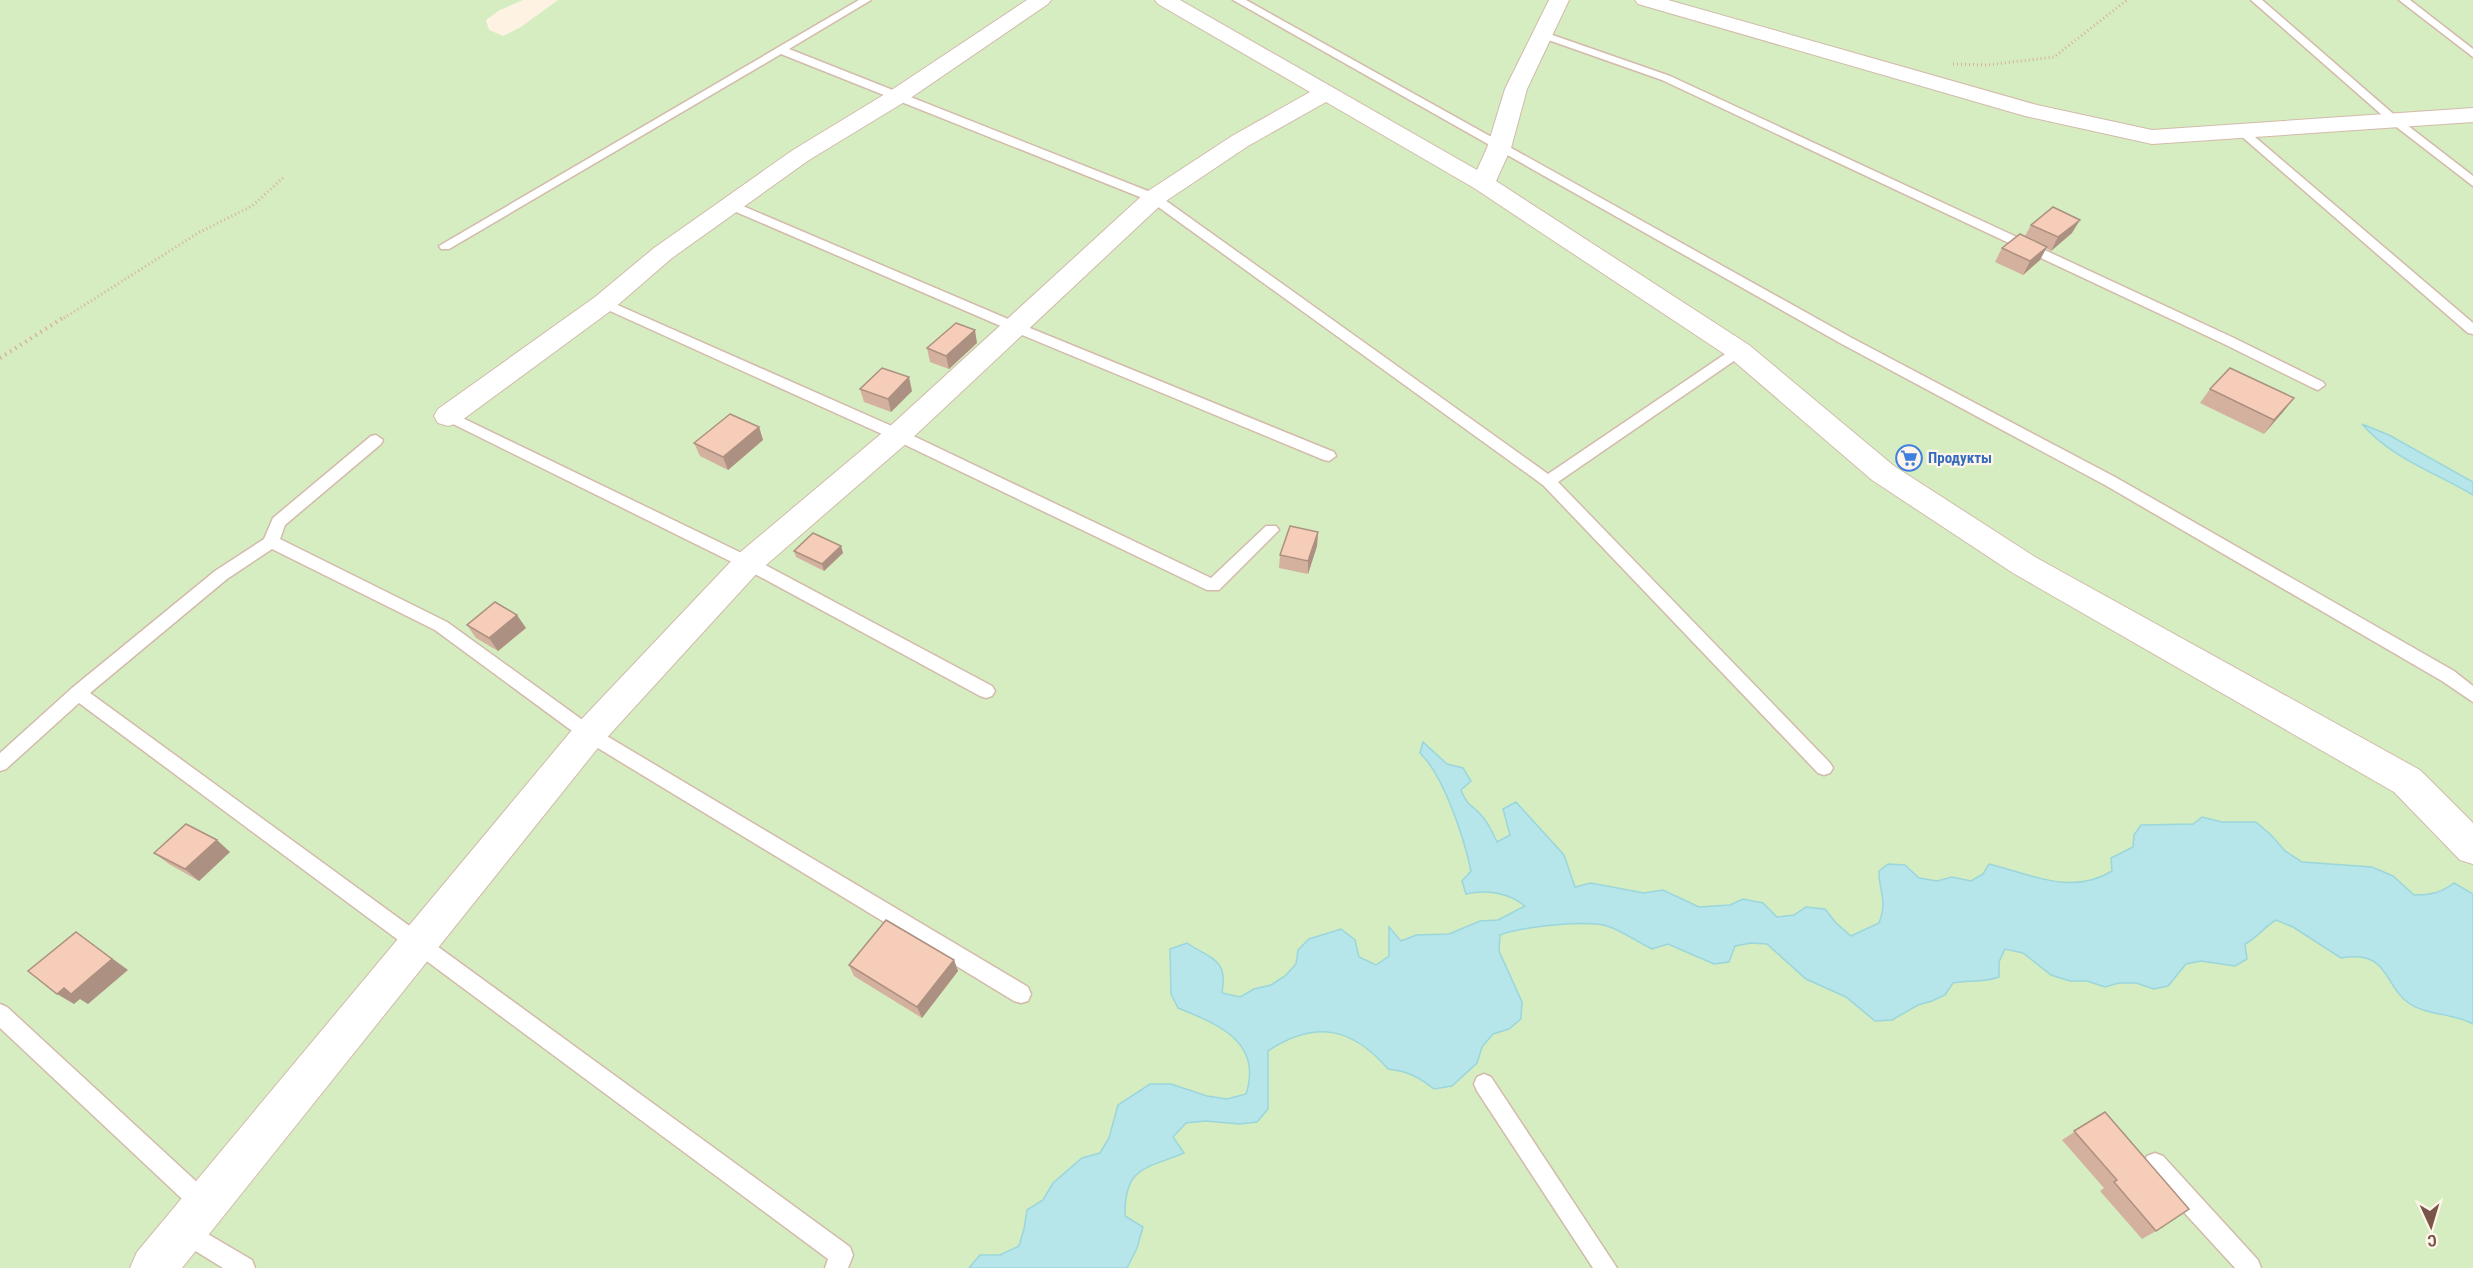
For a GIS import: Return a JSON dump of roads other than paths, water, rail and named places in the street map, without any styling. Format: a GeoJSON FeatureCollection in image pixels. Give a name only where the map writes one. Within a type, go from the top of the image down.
{"type":"FeatureCollection","features":[{"type":"Feature","properties":{"kind":"street"},"geometry":{"type":"LineString","coordinates":[[448,416],[604,303],[663,253],[801,155],[898,96],[1041,0]]}},
{"type":"Feature","properties":{"kind":"street"},"geometry":{"type":"LineString","coordinates":[[1166,0],[1483,183],[1739,351],[1883,473],[2024,566],[2407,781],[2473,849]]}},
{"type":"Feature","properties":{"kind":"street"},"geometry":{"type":"LineString","coordinates":[[1483,183],[1499,148],[1516,89],[1541,34],[1560,0]]}},
{"type":"Feature","properties":{"kind":"street"},"geometry":{"type":"LineString","coordinates":[[1645,0],[2022,108],[2152,137],[2244,133],[2473,115]]}},
{"type":"Feature","properties":{"kind":"street"},"geometry":{"type":"LineString","coordinates":[[153,1268],[416,943],[589,734],[748,563],[898,435],[1154,198],[1240,141],[1325,93]]}},
{"type":"Feature","properties":{"kind":"lane"},"geometry":{"type":"LineString","coordinates":[[445,246],[866,0]]}},
{"type":"Feature","properties":{"kind":"lane"},"geometry":{"type":"LineString","coordinates":[[1238,0],[1845,340],[2110,481],[2470,689]]}},
{"type":"Feature","properties":{"kind":"lane"},"geometry":{"type":"LineString","coordinates":[[2256,0],[2394,120],[2473,182]]}},
{"type":"Feature","properties":{"kind":"lane"},"geometry":{"type":"LineString","coordinates":[[2404,0],[2473,54]]}},
{"type":"Feature","properties":{"kind":"lane"},"geometry":{"type":"LineString","coordinates":[[1541,34],[1666,78],[2208,331],[2318,385]]}},
{"type":"Feature","properties":{"kind":"lane"},"geometry":{"type":"LineString","coordinates":[[781,50],[1154,198],[1548,481],[1824,768]]}},
{"type":"Feature","properties":{"kind":"lane"},"geometry":{"type":"LineString","coordinates":[[2244,133],[2473,330]]}},
{"type":"Feature","properties":{"kind":"lane"},"geometry":{"type":"LineString","coordinates":[[731,205],[1015,327],[1329,456]]}},
{"type":"Feature","properties":{"kind":"lane"},"geometry":{"type":"LineString","coordinates":[[604,303],[898,435],[1213,586],[1270,530]]}},
{"type":"Feature","properties":{"kind":"lane"},"geometry":{"type":"LineString","coordinates":[[1548,481],[1739,351]]}},
{"type":"Feature","properties":{"kind":"lane"},"geometry":{"type":"LineString","coordinates":[[448,416],[748,563],[987,691]]}},
{"type":"Feature","properties":{"kind":"lane"},"geometry":{"type":"LineString","coordinates":[[0,764],[78,693],[221,575],[271,542],[278,522],[376,440]]}},
{"type":"Feature","properties":{"kind":"lane"},"geometry":{"type":"LineString","coordinates":[[271,542],[441,626],[589,734],[1021,994]]}},
{"type":"Feature","properties":{"kind":"lane"},"geometry":{"type":"LineString","coordinates":[[78,693],[842,1255],[836,1268]]}},
{"type":"Feature","properties":{"kind":"lane"},"geometry":{"type":"LineString","coordinates":[[0,1014],[204,1205]]}},
{"type":"Feature","properties":{"kind":"lane"},"geometry":{"type":"LineString","coordinates":[[1484,1084],[1605,1268]]}},
{"type":"Feature","properties":{"kind":"lane"},"geometry":{"type":"LineString","coordinates":[[2155,1164],[2250,1268]]}},
{"type":"Feature","properties":{"kind":"lane"},"geometry":{"type":"LineString","coordinates":[[184,1231],[244,1268]]}},
{"type":"Feature","properties":{"kind":"water"},"geometry":{"type":"Polygon","coordinates":[[[2362,424],[2389,435],[2473,482],[2473,495],[2400,456],[2362,424]]]}},
{"type":"Feature","properties":{"kind":"water"},"geometry":{"type":"Polygon","coordinates":[[[1423,742],[1447,764],[1463,768],[1471,781],[1461,790],[1468,803],[1491,829],[1497,842],[1510,835],[1503,809],[1516,802],[1564,855],[1575,887],[1591,883],[1644,893],[1663,890],[1699,907],[1730,905],[1743,899],[1763,903],[1777,917],[1794,915],[1806,907],[1825,909],[1851,936],[1879,923],[1883,902],[1879,871],[1888,864],[1905,865],[1919,878],[1937,881],[1952,877],[1971,881],[1983,874],[1989,864],[2051,881],[2082,882],[2112,871],[2111,858],[2133,847],[2134,835],[2141,825],[2193,824],[2202,817],[2222,822],[2256,822],[2285,851],[2302,862],[2372,867],[2393,876],[2414,895],[2435,893],[2454,883],[2473,894],[2473,1024],[2466,1020],[2417,1008],[2401,996],[2384,971],[2369,959],[2341,958],[2293,927],[2276,920],[2245,944],[2247,959],[2235,966],[2201,961],[2186,964],[2168,986],[2154,989],[2136,983],[2119,983],[2105,987],[2087,981],[2070,981],[2051,975],[2023,953],[2005,949],[1999,962],[1999,977],[1953,983],[1945,995],[1918,1005],[1892,1020],[1875,1021],[1846,997],[1806,979],[1767,944],[1751,943],[1735,946],[1729,962],[1714,964],[1668,944],[1652,949],[1616,929],[1600,925],[1572,924],[1523,929],[1500,935],[1499,951],[1522,1002],[1521,1019],[1509,1029],[1493,1034],[1482,1047],[1477,1063],[1452,1086],[1434,1089],[1412,1075],[1388,1069],[1361,1044],[1347,1037],[1317,1032],[1285,1041],[1268,1051],[1268,1109],[1257,1122],[1186,1123],[1173,1137],[1184,1153],[1148,1167],[1133,1178],[1128,1187],[1125,1216],[1143,1227],[1137,1248],[1127,1268],[969,1268],[980,1255],[1000,1255],[1019,1246],[1027,1210],[1043,1200],[1053,1183],[1082,1158],[1100,1153],[1109,1138],[1118,1105],[1150,1084],[1171,1084],[1207,1096],[1227,1099],[1246,1094],[1250,1076],[1243,1048],[1222,1029],[1178,1008],[1171,994],[1170,949],[1187,943],[1211,957],[1223,973],[1222,993],[1240,997],[1254,989],[1271,985],[1285,976],[1296,964],[1298,950],[1309,939],[1341,929],[1355,940],[1359,957],[1376,965],[1389,956],[1389,927],[1401,941],[1416,935],[1449,934],[1480,921],[1498,920],[1525,906],[1497,893],[1466,894],[1462,881],[1471,871],[1463,842],[1445,792],[1429,763],[1420,753],[1423,742]]]}},
{"type":"Feature","properties":{"kind":"place","name":"Продукты"},"geometry":{"type":"Point","coordinates":[1909,458]}}]}
